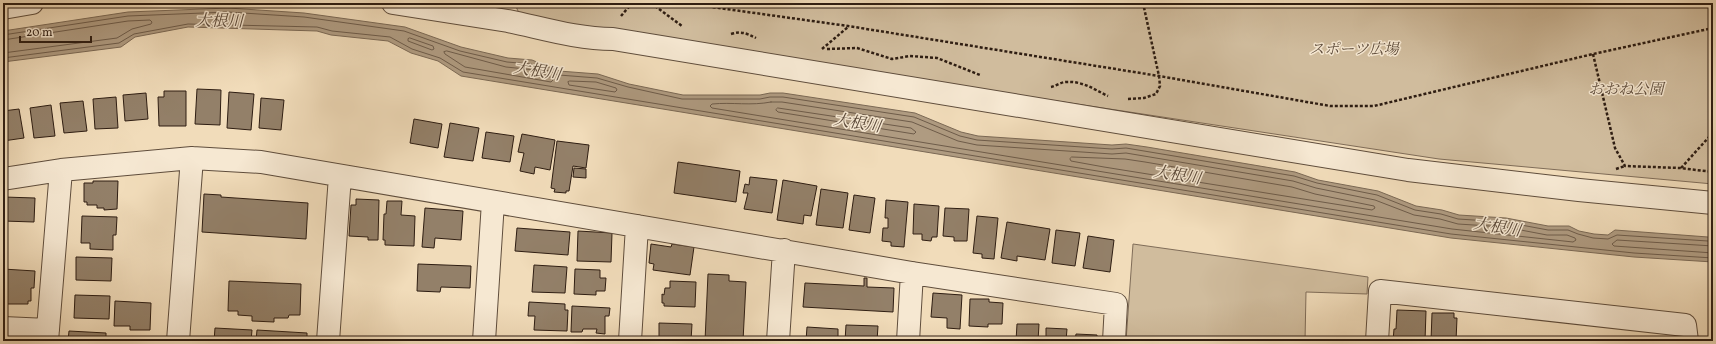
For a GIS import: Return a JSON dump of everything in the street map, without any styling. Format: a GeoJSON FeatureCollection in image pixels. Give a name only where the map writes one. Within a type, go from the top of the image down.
{"type":"FeatureCollection","features":[{"type":"Feature","properties":{"kind":"street"},"geometry":{"type":"LineString","coordinates":[[3,8],[32,3]]}},
{"type":"Feature","properties":{"kind":"street"},"geometry":{"type":"LineString","coordinates":[[393,3],[509,22],[545,30],[602,39],[613,39],[1408,170],[1579,190],[1713,203]]}},
{"type":"Feature","properties":{"kind":"street"},"geometry":{"type":"LineString","coordinates":[[178,341],[192,158]]}},
{"type":"Feature","properties":{"kind":"street"},"geometry":{"type":"LineString","coordinates":[[3,179],[60,170],[192,158],[261,162],[912,273],[1116,304],[1114,341]]}},
{"type":"Feature","properties":{"kind":"street"},"geometry":{"type":"LineString","coordinates":[[3,328],[48,336],[60,170]]}},
{"type":"Feature","properties":{"kind":"street"},"geometry":{"type":"LineString","coordinates":[[328,341],[340,176]]}},
{"type":"Feature","properties":{"kind":"street"},"geometry":{"type":"LineString","coordinates":[[484,341],[493,202]]}},
{"type":"Feature","properties":{"kind":"street"},"geometry":{"type":"LineString","coordinates":[[630,341],[637,226]]}},
{"type":"Feature","properties":{"kind":"street"},"geometry":{"type":"LineString","coordinates":[[778,341],[784,250]]}},
{"type":"Feature","properties":{"kind":"street"},"geometry":{"type":"LineString","coordinates":[[908,341],[912,273]]}},
{"type":"Feature","properties":{"kind":"street"},"geometry":{"type":"LineString","coordinates":[[1377,341],[1380,291],[1685,325],[1687,341]]}},
{"type":"Feature","properties":{"kind":"path"},"geometry":{"type":"LineString","coordinates":[[651,3],[684,27]]}},
{"type":"Feature","properties":{"kind":"path"},"geometry":{"type":"LineString","coordinates":[[683,3],[848,26],[1160,76],[1330,106],[1374,106],[1593,54],[1713,28]]}},
{"type":"Feature","properties":{"kind":"path"},"geometry":{"type":"LineString","coordinates":[[1127,99],[1144,98],[1156,94],[1160,86],[1160,76],[1143,3]]}},
{"type":"Feature","properties":{"kind":"path"},"geometry":{"type":"LineString","coordinates":[[822,49],[848,26]]}},
{"type":"Feature","properties":{"kind":"path"},"geometry":{"type":"LineString","coordinates":[[729,34],[746,32],[758,39]]}},
{"type":"Feature","properties":{"kind":"path"},"geometry":{"type":"LineString","coordinates":[[816,49],[857,48],[892,59],[910,56],[932,57],[982,75]]}},
{"type":"Feature","properties":{"kind":"path"},"geometry":{"type":"LineString","coordinates":[[1593,54],[1615,148],[1625,166],[1680,168],[1713,172]]}},
{"type":"Feature","properties":{"kind":"path"},"geometry":{"type":"LineString","coordinates":[[1049,88],[1065,82],[1081,83],[1091,86],[1111,97]]}},
{"type":"Feature","properties":{"kind":"path"},"geometry":{"type":"LineString","coordinates":[[1680,168],[1709,137]]}},
{"type":"Feature","properties":{"kind":"green space","name":"おおね公園"},"geometry":{"type":"Polygon","coordinates":[[[516,3],[1713,3],[1713,184],[1439,159],[523,20],[517,9],[516,3]]]}},
{"type":"Feature","properties":{"kind":"green space"},"geometry":{"type":"Polygon","coordinates":[[[1133,244],[1368,277],[1367,294],[1306,292],[1305,341],[1126,341],[1133,244]]]}},
{"type":"Feature","properties":{"kind":"water","name":"大根川"},"geometry":{"type":"Polygon","coordinates":[[[228,8],[304,13],[405,27],[461,47],[508,58],[532,60],[559,71],[598,74],[629,84],[683,95],[760,95],[783,93],[915,113],[961,132],[978,136],[1112,145],[1126,144],[1147,147],[1295,172],[1318,180],[1378,191],[1416,206],[1442,210],[1459,215],[1506,218],[1548,226],[1569,226],[1579,231],[1594,234],[1608,235],[1615,230],[1708,237],[1713,236],[1713,262],[1634,257],[1451,238],[461,76],[438,61],[411,53],[388,41],[331,35],[317,31],[188,27],[135,37],[121,47],[3,62],[3,31],[128,12],[228,8]]]}},
{"type":"Feature","properties":{"kind":"building"},"geometry":{"type":"Polygon","coordinates":[[[197,89],[221,90],[220,125],[195,124],[197,89]]]}},
{"type":"Feature","properties":{"kind":"building"},"geometry":{"type":"Polygon","coordinates":[[[164,91],[186,91],[186,126],[159,126],[158,97],[164,97],[164,91]]]}},
{"type":"Feature","properties":{"kind":"building"},"geometry":{"type":"Polygon","coordinates":[[[229,92],[254,94],[251,130],[227,128],[229,92]]]}},
{"type":"Feature","properties":{"kind":"building"},"geometry":{"type":"Polygon","coordinates":[[[146,93],[148,119],[125,121],[123,95],[146,93]]]}},
{"type":"Feature","properties":{"kind":"building"},"geometry":{"type":"Polygon","coordinates":[[[116,97],[118,128],[95,129],[93,99],[116,97]]]}},
{"type":"Feature","properties":{"kind":"building"},"geometry":{"type":"Polygon","coordinates":[[[261,98],[284,100],[281,130],[259,128],[261,98]]]}},
{"type":"Feature","properties":{"kind":"building"},"geometry":{"type":"Polygon","coordinates":[[[83,101],[87,131],[64,133],[60,103],[83,101]]]}},
{"type":"Feature","properties":{"kind":"building"},"geometry":{"type":"Polygon","coordinates":[[[51,105],[55,136],[34,138],[30,108],[51,105]]]}},
{"type":"Feature","properties":{"kind":"building"},"geometry":{"type":"Polygon","coordinates":[[[19,109],[24,138],[3,141],[3,111],[19,109]]]}},
{"type":"Feature","properties":{"kind":"building"},"geometry":{"type":"Polygon","coordinates":[[[414,119],[442,124],[438,148],[410,143],[414,119]]]}},
{"type":"Feature","properties":{"kind":"building"},"geometry":{"type":"Polygon","coordinates":[[[450,123],[479,128],[473,161],[444,157],[450,123]]]}},
{"type":"Feature","properties":{"kind":"building"},"geometry":{"type":"Polygon","coordinates":[[[486,132],[514,136],[510,162],[482,158],[486,132]]]}},
{"type":"Feature","properties":{"kind":"building"},"geometry":{"type":"Polygon","coordinates":[[[522,134],[555,140],[550,170],[535,167],[534,174],[520,171],[524,153],[518,152],[522,134]]]}},
{"type":"Feature","properties":{"kind":"building"},"geometry":{"type":"Polygon","coordinates":[[[557,141],[589,145],[586,168],[573,166],[569,191],[566,191],[566,193],[554,192],[555,189],[551,188],[557,141]]]}},
{"type":"Feature","properties":{"kind":"building"},"geometry":{"type":"Polygon","coordinates":[[[678,162],[740,171],[736,202],[674,193],[678,162]]]}},
{"type":"Feature","properties":{"kind":"building"},"geometry":{"type":"Polygon","coordinates":[[[574,168],[586,169],[586,178],[573,177],[574,168]]]}},
{"type":"Feature","properties":{"kind":"building"},"geometry":{"type":"Polygon","coordinates":[[[750,177],[777,180],[772,213],[744,209],[748,193],[743,193],[745,184],[749,185],[750,177]]]}},
{"type":"Feature","properties":{"kind":"building"},"geometry":{"type":"Polygon","coordinates":[[[783,180],[817,186],[811,216],[804,215],[803,224],[777,220],[783,180]]]}},
{"type":"Feature","properties":{"kind":"building"},"geometry":{"type":"Polygon","coordinates":[[[93,181],[118,181],[117,209],[104,210],[104,208],[97,208],[97,205],[87,205],[87,202],[84,202],[84,183],[93,183],[93,181]]]}},
{"type":"Feature","properties":{"kind":"building"},"geometry":{"type":"Polygon","coordinates":[[[821,189],[848,193],[843,228],[816,225],[821,189]]]}},
{"type":"Feature","properties":{"kind":"building"},"geometry":{"type":"Polygon","coordinates":[[[3,194],[4,197],[35,198],[34,222],[3,221],[3,194]]]}},
{"type":"Feature","properties":{"kind":"building"},"geometry":{"type":"Polygon","coordinates":[[[204,194],[221,195],[221,197],[308,203],[306,239],[202,232],[204,194]]]}},
{"type":"Feature","properties":{"kind":"building"},"geometry":{"type":"Polygon","coordinates":[[[854,195],[875,198],[870,233],[849,230],[854,195]]]}},
{"type":"Feature","properties":{"kind":"building"},"geometry":{"type":"Polygon","coordinates":[[[356,199],[379,200],[378,240],[368,240],[368,237],[349,236],[351,205],[356,205],[356,199]]]}},
{"type":"Feature","properties":{"kind":"building"},"geometry":{"type":"Polygon","coordinates":[[[886,200],[908,202],[904,247],[891,246],[891,242],[882,241],[883,228],[888,228],[888,218],[885,218],[886,200]]]}},
{"type":"Feature","properties":{"kind":"building"},"geometry":{"type":"Polygon","coordinates":[[[387,201],[402,201],[401,215],[415,216],[414,246],[385,245],[385,240],[383,240],[384,214],[386,214],[387,201]]]}},
{"type":"Feature","properties":{"kind":"building"},"geometry":{"type":"Polygon","coordinates":[[[914,204],[939,206],[937,237],[932,237],[931,241],[922,240],[922,234],[913,234],[914,204]]]}},
{"type":"Feature","properties":{"kind":"building"},"geometry":{"type":"Polygon","coordinates":[[[425,208],[463,211],[461,240],[435,238],[434,248],[422,247],[425,208]]]}},
{"type":"Feature","properties":{"kind":"building"},"geometry":{"type":"Polygon","coordinates":[[[945,208],[969,209],[967,241],[954,241],[954,237],[943,236],[945,208]]]}},
{"type":"Feature","properties":{"kind":"building"},"geometry":{"type":"Polygon","coordinates":[[[82,216],[117,217],[116,235],[113,235],[113,250],[90,249],[90,243],[81,243],[82,216]]]}},
{"type":"Feature","properties":{"kind":"building"},"geometry":{"type":"Polygon","coordinates":[[[977,216],[998,218],[994,259],[982,258],[982,254],[973,253],[977,216]]]}},
{"type":"Feature","properties":{"kind":"building"},"geometry":{"type":"Polygon","coordinates":[[[1007,222],[1050,229],[1045,260],[1017,256],[1017,261],[1001,258],[1007,222]]]}},
{"type":"Feature","properties":{"kind":"building"},"geometry":{"type":"Polygon","coordinates":[[[517,228],[570,232],[568,255],[515,251],[517,228]]]}},
{"type":"Feature","properties":{"kind":"building"},"geometry":{"type":"Polygon","coordinates":[[[1056,230],[1080,233],[1075,266],[1052,263],[1056,230]]]}},
{"type":"Feature","properties":{"kind":"building"},"geometry":{"type":"Polygon","coordinates":[[[578,231],[612,233],[611,262],[577,261],[578,231]]]}},
{"type":"Feature","properties":{"kind":"building"},"geometry":{"type":"Polygon","coordinates":[[[1088,236],[1114,240],[1110,272],[1083,268],[1088,236]]]}},
{"type":"Feature","properties":{"kind":"building"},"geometry":{"type":"Polygon","coordinates":[[[651,244],[671,247],[672,244],[694,247],[690,275],[653,270],[654,264],[649,263],[651,244]]]}},
{"type":"Feature","properties":{"kind":"building"},"geometry":{"type":"Polygon","coordinates":[[[76,257],[112,258],[111,281],[76,280],[76,257]]]}},
{"type":"Feature","properties":{"kind":"building"},"geometry":{"type":"Polygon","coordinates":[[[418,264],[471,266],[470,288],[441,287],[440,292],[417,291],[418,264]]]}},
{"type":"Feature","properties":{"kind":"building"},"geometry":{"type":"Polygon","coordinates":[[[534,265],[567,267],[565,293],[532,292],[534,265]]]}},
{"type":"Feature","properties":{"kind":"building"},"geometry":{"type":"Polygon","coordinates":[[[3,269],[35,271],[34,288],[31,288],[31,301],[28,301],[28,304],[4,304],[3,306],[3,269]]]}},
{"type":"Feature","properties":{"kind":"building"},"geometry":{"type":"Polygon","coordinates":[[[575,269],[600,270],[600,278],[606,278],[605,291],[596,291],[596,295],[574,294],[575,269]]]}},
{"type":"Feature","properties":{"kind":"building"},"geometry":{"type":"Polygon","coordinates":[[[708,274],[729,275],[729,281],[746,282],[743,341],[705,341],[708,274]]]}},
{"type":"Feature","properties":{"kind":"building"},"geometry":{"type":"Polygon","coordinates":[[[864,278],[867,278],[867,287],[894,288],[893,312],[803,307],[805,283],[864,286],[864,278]]]}},
{"type":"Feature","properties":{"kind":"building"},"geometry":{"type":"Polygon","coordinates":[[[229,281],[301,284],[300,315],[289,315],[288,318],[274,318],[274,322],[252,321],[252,316],[238,315],[238,311],[228,311],[229,281]]]}},
{"type":"Feature","properties":{"kind":"building"},"geometry":{"type":"Polygon","coordinates":[[[670,281],[696,282],[695,307],[664,306],[664,303],[662,303],[662,294],[664,295],[665,288],[670,288],[670,281]]]}},
{"type":"Feature","properties":{"kind":"building"},"geometry":{"type":"Polygon","coordinates":[[[933,293],[962,295],[960,329],[947,328],[947,318],[931,317],[933,293]]]}},
{"type":"Feature","properties":{"kind":"building"},"geometry":{"type":"Polygon","coordinates":[[[75,295],[110,296],[109,319],[74,318],[75,295]]]}},
{"type":"Feature","properties":{"kind":"building"},"geometry":{"type":"Polygon","coordinates":[[[970,299],[989,299],[989,302],[1003,303],[1002,324],[988,324],[988,327],[969,326],[970,299]]]}},
{"type":"Feature","properties":{"kind":"building"},"geometry":{"type":"Polygon","coordinates":[[[115,301],[151,303],[150,330],[130,330],[130,326],[114,326],[115,301]]]}},
{"type":"Feature","properties":{"kind":"building"},"geometry":{"type":"Polygon","coordinates":[[[529,302],[565,304],[565,310],[568,310],[567,331],[534,330],[535,316],[528,316],[529,302]]]}},
{"type":"Feature","properties":{"kind":"building"},"geometry":{"type":"Polygon","coordinates":[[[572,306],[610,308],[609,316],[605,316],[605,334],[596,333],[597,329],[583,329],[582,332],[571,332],[572,306]]]}},
{"type":"Feature","properties":{"kind":"building"},"geometry":{"type":"Polygon","coordinates":[[[1397,310],[1426,311],[1425,341],[1393,341],[1394,329],[1396,329],[1397,310]]]}},
{"type":"Feature","properties":{"kind":"building"},"geometry":{"type":"Polygon","coordinates":[[[1432,313],[1454,313],[1454,318],[1457,318],[1456,341],[1431,341],[1432,313]]]}},
{"type":"Feature","properties":{"kind":"building"},"geometry":{"type":"Polygon","coordinates":[[[1710,319],[1713,319],[1713,338],[1712,334],[1709,334],[1710,319]]]}},
{"type":"Feature","properties":{"kind":"building"},"geometry":{"type":"Polygon","coordinates":[[[659,323],[692,324],[691,341],[659,341],[659,323]]]}},
{"type":"Feature","properties":{"kind":"building"},"geometry":{"type":"Polygon","coordinates":[[[1017,324],[1039,324],[1038,341],[1016,341],[1017,324]]]}},
{"type":"Feature","properties":{"kind":"building"},"geometry":{"type":"Polygon","coordinates":[[[846,325],[878,326],[877,341],[845,341],[846,325]]]}},
{"type":"Feature","properties":{"kind":"building"},"geometry":{"type":"Polygon","coordinates":[[[807,327],[838,329],[838,341],[806,341],[807,327]]]}},
{"type":"Feature","properties":{"kind":"building"},"geometry":{"type":"Polygon","coordinates":[[[215,328],[252,330],[251,341],[214,341],[215,328]]]}},
{"type":"Feature","properties":{"kind":"building"},"geometry":{"type":"Polygon","coordinates":[[[1046,328],[1067,329],[1066,341],[1046,341],[1046,328]]]}},
{"type":"Feature","properties":{"kind":"building"},"geometry":{"type":"Polygon","coordinates":[[[257,330],[307,333],[307,341],[256,341],[257,330]]]}},
{"type":"Feature","properties":{"kind":"building"},"geometry":{"type":"Polygon","coordinates":[[[69,331],[106,333],[106,341],[68,341],[69,331]]]}},
{"type":"Feature","properties":{"kind":"building"},"geometry":{"type":"Polygon","coordinates":[[[1076,334],[1097,335],[1097,341],[1075,341],[1076,334]]]}},
{"type":"Feature","properties":{"kind":"building"},"geometry":{"type":"Polygon","coordinates":[[[516,339],[558,341],[516,341],[516,339]]]}},
{"type":"Feature","properties":{"kind":"park label","name":"スポーツ広場"},"geometry":{"type":"Point","coordinates":[1354,50]}}]}
